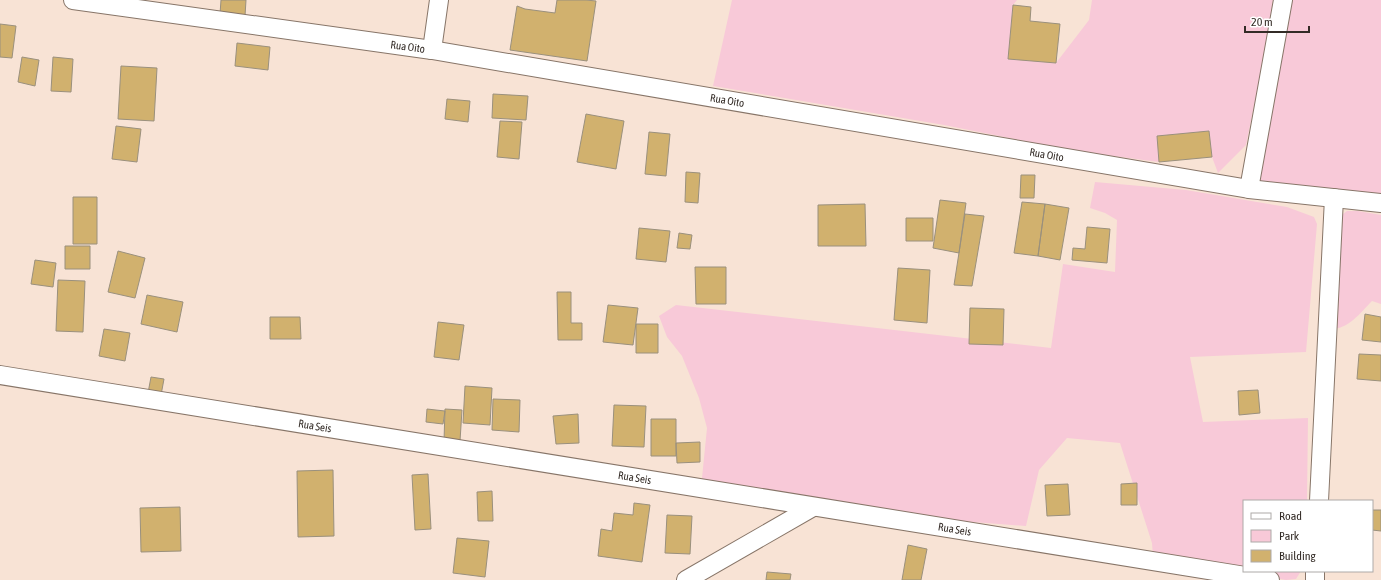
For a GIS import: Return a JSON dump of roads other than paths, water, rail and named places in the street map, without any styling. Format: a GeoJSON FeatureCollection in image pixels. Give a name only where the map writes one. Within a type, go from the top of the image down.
{"type":"FeatureCollection","features":[{"type":"Feature","properties":{"kind":"street","name":"Rua Oito"},"geometry":{"type":"LineString","coordinates":[[73,0],[432,50],[1249,189],[1381,203]]}},
{"type":"Feature","properties":{"kind":"street"},"geometry":{"type":"LineString","coordinates":[[432,50],[439,0]]}},
{"type":"Feature","properties":{"kind":"street"},"geometry":{"type":"LineString","coordinates":[[1249,189],[1283,0]]}},
{"type":"Feature","properties":{"kind":"street"},"geometry":{"type":"LineString","coordinates":[[1319,500],[1334,198]]}},
{"type":"Feature","properties":{"kind":"street","name":"Rua Seis"},"geometry":{"type":"LineString","coordinates":[[0,375],[1270,580]]}},
{"type":"Feature","properties":{"kind":"street"},"geometry":{"type":"LineString","coordinates":[[686,580],[812,507]]}}]}
